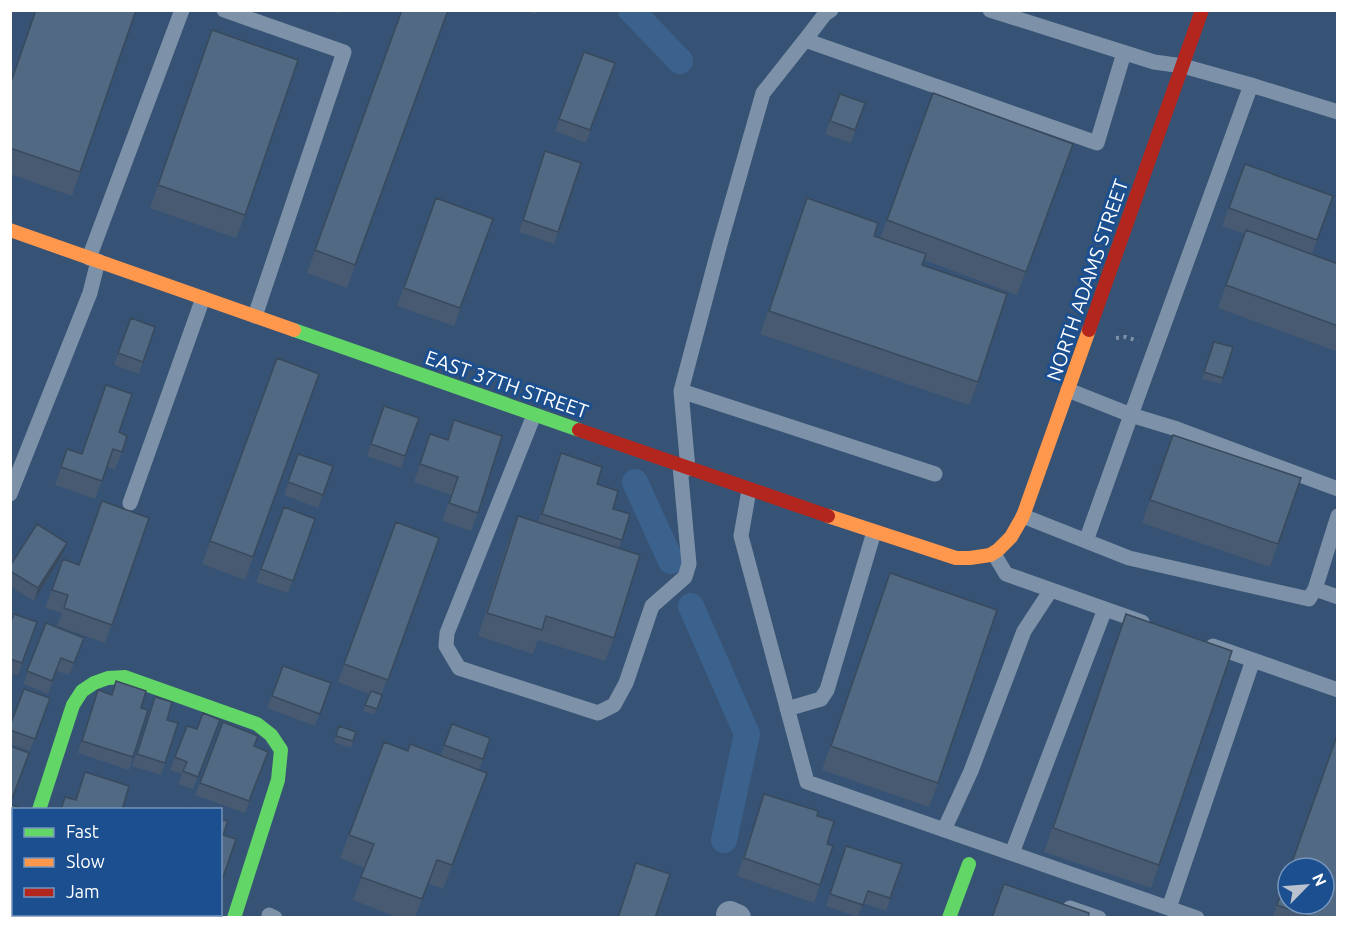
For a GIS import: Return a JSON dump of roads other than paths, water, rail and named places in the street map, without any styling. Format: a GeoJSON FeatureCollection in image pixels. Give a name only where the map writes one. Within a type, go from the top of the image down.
{"type":"FeatureCollection","features":[{"type":"Feature","properties":{"kind":"street","name":"NORTH ADAMS STREET"},"geometry":{"type":"LineString","coordinates":[[994,554],[1010,541],[1023,516],[1202,10]]}},
{"type":"Feature","properties":{"kind":"street","name":"EAST 37TH STREET"},"geometry":{"type":"LineString","coordinates":[[10,230],[874,532],[956,558],[977,559],[994,554]]}},
{"type":"Feature","properties":{"kind":"street"},"geometry":{"type":"LineString","coordinates":[[40,808],[78,693],[92,683],[108,677],[125,677],[256,724],[271,735],[280,750],[278,780],[234,918]]}},
{"type":"Feature","properties":{"kind":"street"},"geometry":{"type":"LineString","coordinates":[[949,918],[969,864]]}},
{"type":"Feature","properties":{"kind":"lane"},"geometry":{"type":"LineString","coordinates":[[10,494],[90,293],[93,259],[182,10]]}},
{"type":"Feature","properties":{"kind":"lane"},"geometry":{"type":"LineString","coordinates":[[224,10],[344,52],[255,316]]}},
{"type":"Feature","properties":{"kind":"lane"},"geometry":{"type":"LineString","coordinates":[[534,414],[447,633],[446,646],[459,668],[598,713],[614,705],[626,683],[652,606],[685,577],[689,564],[681,391],[763,93],[825,14],[831,10]]}},
{"type":"Feature","properties":{"kind":"lane"},"geometry":{"type":"LineString","coordinates":[[990,10],[1154,62],[1183,66],[1338,112]]}},
{"type":"Feature","properties":{"kind":"lane"},"geometry":{"type":"LineString","coordinates":[[805,40],[1097,143],[1124,53]]}},
{"type":"Feature","properties":{"kind":"lane"},"geometry":{"type":"LineString","coordinates":[[1086,541],[1251,85]]}},
{"type":"Feature","properties":{"kind":"lane"},"geometry":{"type":"LineString","coordinates":[[130,503],[202,298]]}},
{"type":"Feature","properties":{"kind":"lane"},"geometry":{"type":"LineString","coordinates":[[1068,390],[1338,489]]}},
{"type":"Feature","properties":{"kind":"lane"},"geometry":{"type":"LineString","coordinates":[[681,391],[935,474]]}},
{"type":"Feature","properties":{"kind":"lane"},"geometry":{"type":"LineString","coordinates":[[749,490],[741,536],[807,782],[1197,918]]}},
{"type":"Feature","properties":{"kind":"lane"},"geometry":{"type":"LineString","coordinates":[[1023,516],[1130,558],[1309,599],[1315,589],[1338,516]]}},
{"type":"Feature","properties":{"kind":"lane"},"geometry":{"type":"LineString","coordinates":[[787,709],[821,699],[826,690],[874,532]]}},
{"type":"Feature","properties":{"kind":"lane"},"geometry":{"type":"LineString","coordinates":[[994,554],[1006,574],[1158,627]]}},
{"type":"Feature","properties":{"kind":"lane"},"geometry":{"type":"LineString","coordinates":[[1315,589],[1338,597]]}},
{"type":"Feature","properties":{"kind":"lane"},"geometry":{"type":"LineString","coordinates":[[945,830],[971,771],[1023,631],[1051,590]]}},
{"type":"Feature","properties":{"kind":"lane"},"geometry":{"type":"LineString","coordinates":[[1012,853],[1104,609]]}},
{"type":"Feature","properties":{"kind":"lane"},"geometry":{"type":"LineString","coordinates":[[1200,642],[1338,690]]}},
{"type":"Feature","properties":{"kind":"lane"},"geometry":{"type":"LineString","coordinates":[[1169,908],[1253,660]]}},
{"type":"Feature","properties":{"kind":"lane"},"geometry":{"type":"LineString","coordinates":[[1056,903],[1099,918]]}},
{"type":"Feature","properties":{"kind":"waterway"},"geometry":{"type":"LineString","coordinates":[[631,10],[680,61]]}},
{"type":"Feature","properties":{"kind":"waterway"},"geometry":{"type":"LineString","coordinates":[[635,482],[671,561]]}},
{"type":"Feature","properties":{"kind":"waterway"},"geometry":{"type":"LineString","coordinates":[[691,606],[747,734],[724,840]]}}]}
